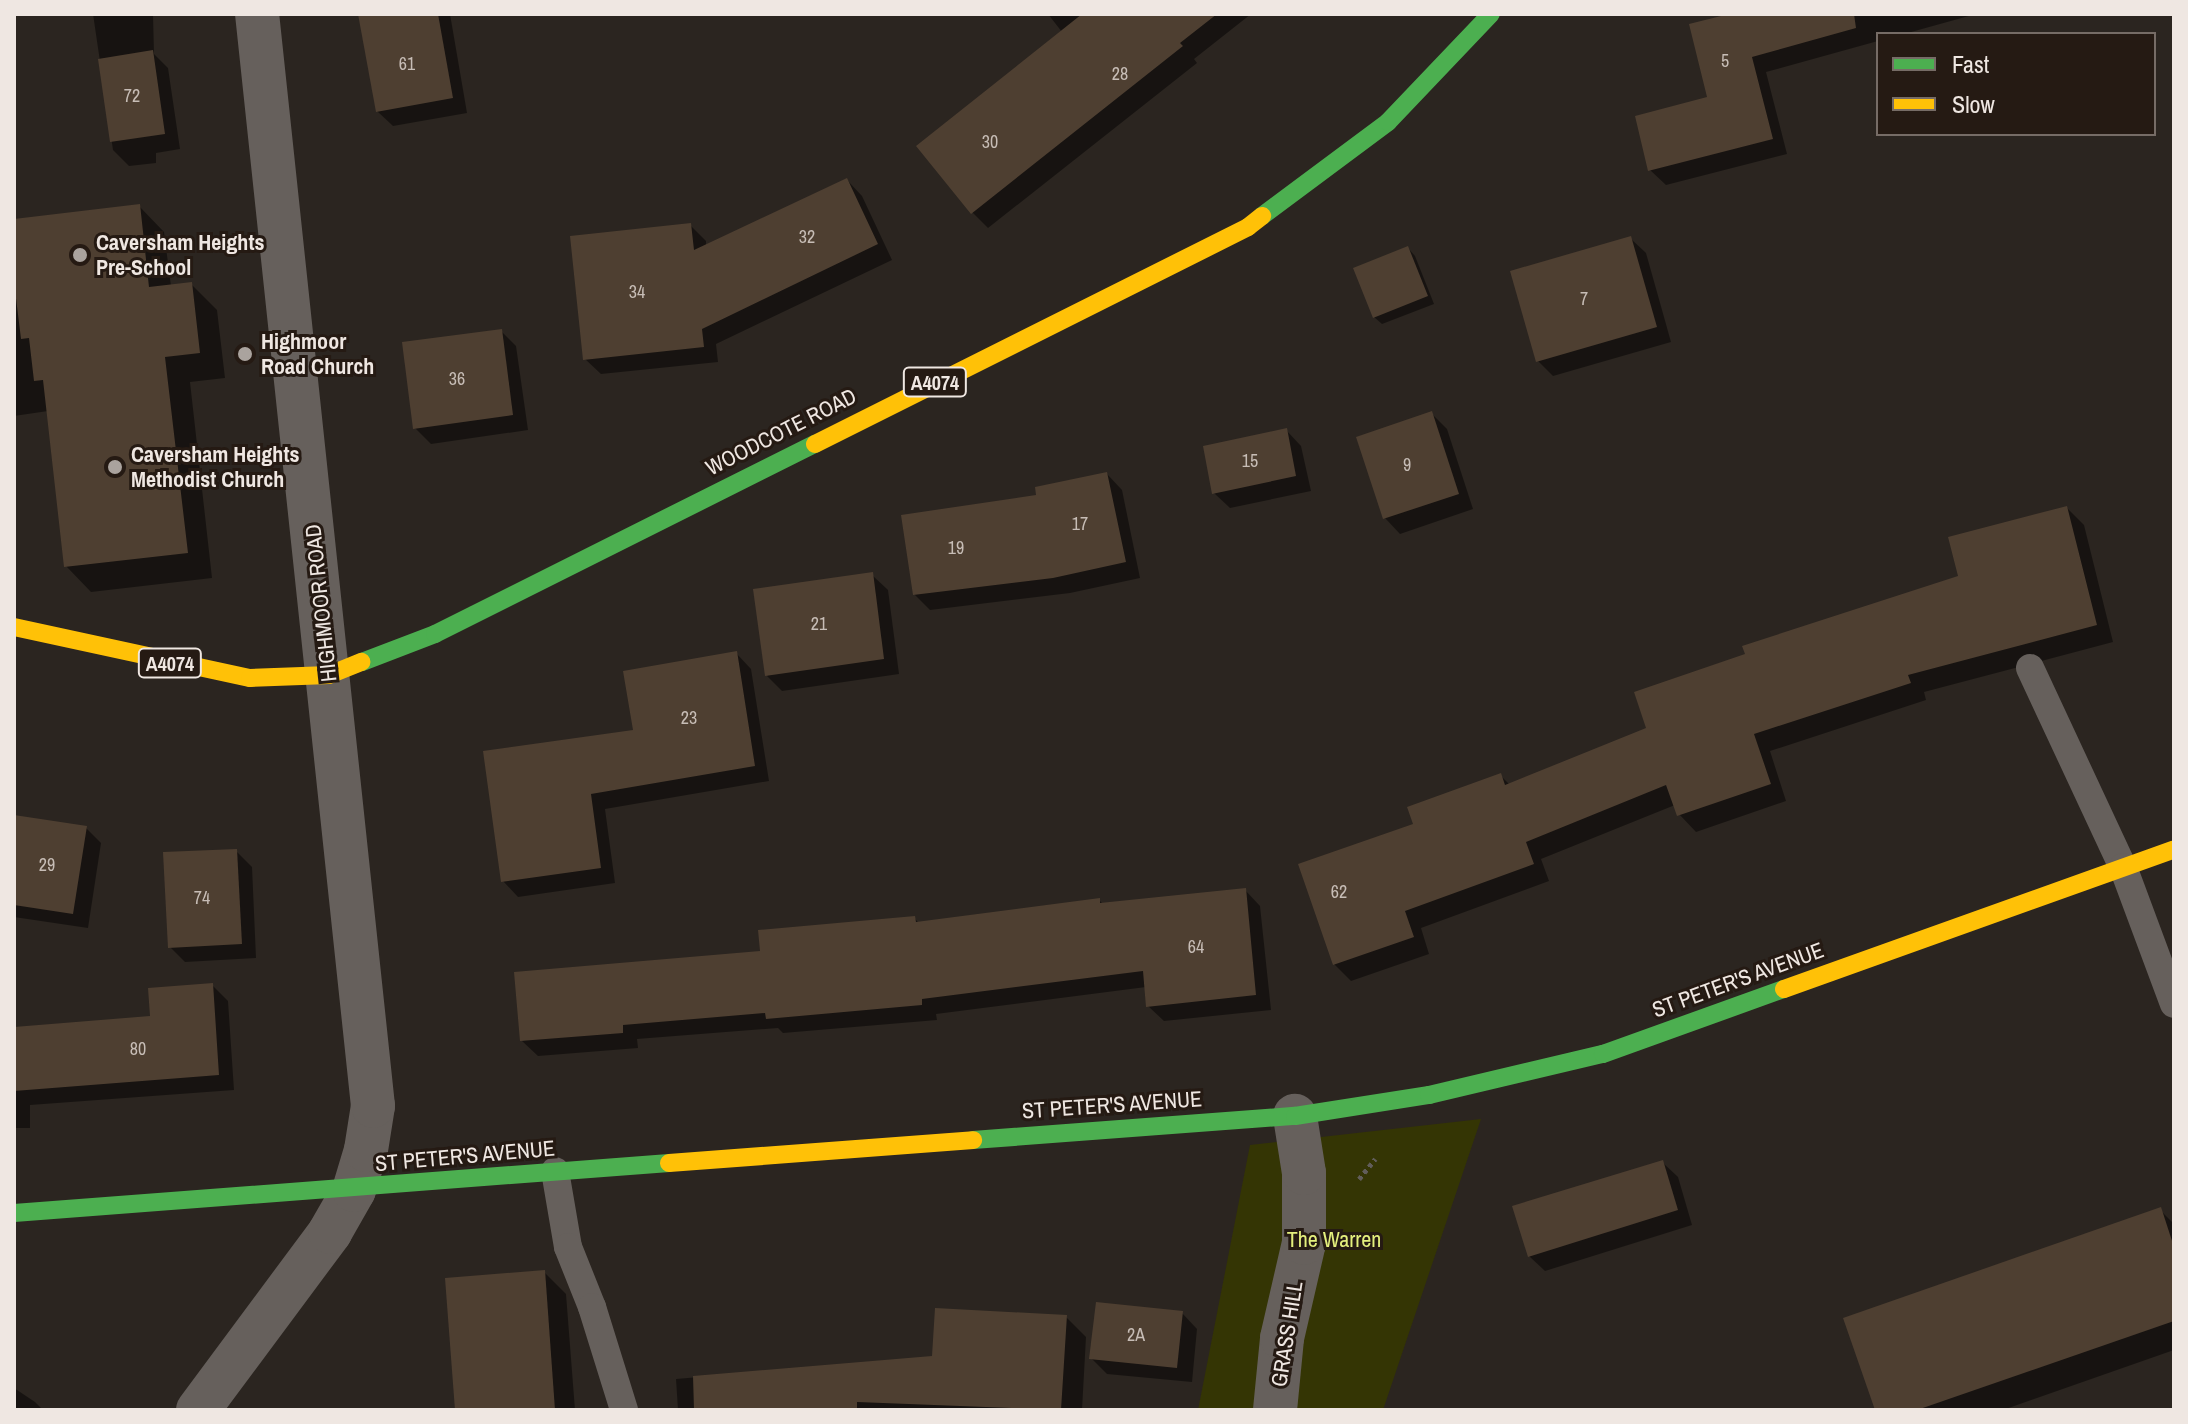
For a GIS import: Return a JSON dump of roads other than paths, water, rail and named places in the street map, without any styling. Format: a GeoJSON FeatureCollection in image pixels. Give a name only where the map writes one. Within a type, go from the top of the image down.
{"type":"FeatureCollection","features":[{"type":"Feature","properties":{"kind":"street","name":"HIGHMOOR ROAD"},"geometry":{"type":"LineString","coordinates":[[198,1410],[330,1232],[354,1190],[366,1150],[373,1106],[257,14]]}},
{"type":"Feature","properties":{"kind":"street","name":"WOODCOTE ROAD"},"geometry":{"type":"LineString","coordinates":[[14,627],[250,678],[329,675],[435,634],[1248,227],[1388,122],[1491,14]]}},
{"type":"Feature","properties":{"kind":"street","name":"ST PETER'S AVENUE"},"geometry":{"type":"LineString","coordinates":[[14,1213],[277,1191],[354,1190],[555,1171],[1295,1116],[1429,1095],[1603,1054],[2174,849]]}},
{"type":"Feature","properties":{"kind":"street","name":"GRASS HILL"},"geometry":{"type":"LineString","coordinates":[[1275,1410],[1282,1338],[1304,1243],[1304,1173],[1295,1116]]}},
{"type":"Feature","properties":{"kind":"lane"},"geometry":{"type":"LineString","coordinates":[[2030,668],[2123,867],[2174,1004]]}},
{"type":"Feature","properties":{"kind":"lane"},"geometry":{"type":"LineString","coordinates":[[555,1171],[568,1247],[592,1307],[624,1410]]}},
{"type":"Feature","properties":{"kind":"place","name":"Caversham Heights Pre-School"},"geometry":{"type":"Point","coordinates":[80,255]}},
{"type":"Feature","properties":{"kind":"place","name":"Highmoor Road Church"},"geometry":{"type":"Point","coordinates":[245,354]}},
{"type":"Feature","properties":{"kind":"place","name":"Caversham Heights Methodist Church"},"geometry":{"type":"Point","coordinates":[115,467]}},
{"type":"Feature","properties":{"kind":"park label","name":"The Warren"},"geometry":{"type":"Point","coordinates":[1334,1240]}}]}
